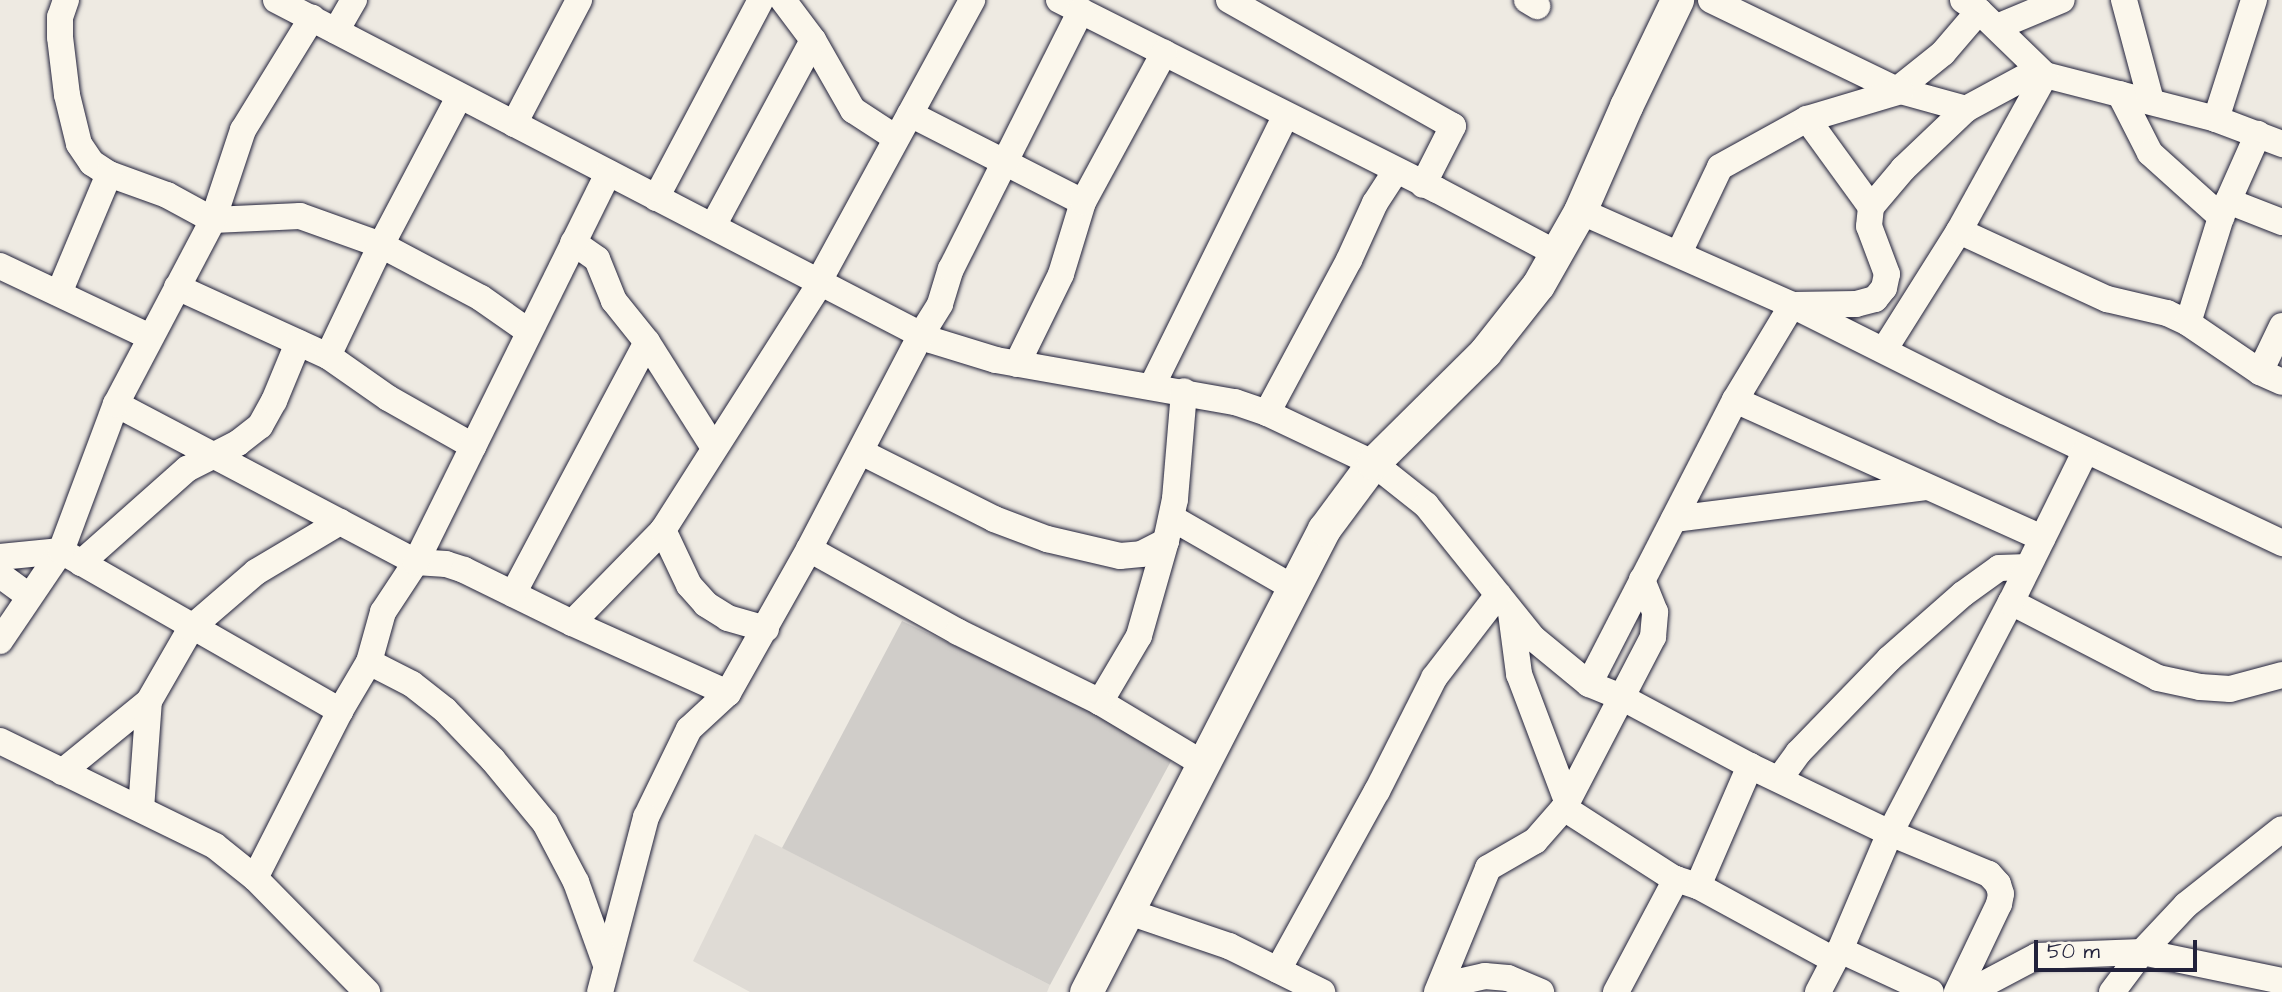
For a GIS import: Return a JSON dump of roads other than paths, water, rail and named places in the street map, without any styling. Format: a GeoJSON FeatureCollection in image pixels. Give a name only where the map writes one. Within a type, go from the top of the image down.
{"type":"FeatureCollection","features":[{"type":"Feature","properties":{"kind":"main road"},"geometry":{"type":"LineString","coordinates":[[1095,989],[1126,911],[1292,587],[1325,529],[1373,463],[1485,352],[1538,285],[1580,211],[1626,106],[1678,0]]}},
{"type":"Feature","properties":{"kind":"street"},"geometry":{"type":"LineString","coordinates":[[66,0],[60,17],[60,37],[67,95],[79,144],[92,163],[108,174],[167,195],[213,220],[300,216],[381,245],[481,298],[528,331]]}},
{"type":"Feature","properties":{"kind":"street"},"geometry":{"type":"LineString","coordinates":[[276,0],[921,335],[963,352],[1184,391],[1267,413],[1373,463],[1426,505],[1532,638],[1589,684],[1621,697],[1750,766],[1891,833],[1989,874],[1998,884],[2001,894],[1999,904],[1956,992]]}},
{"type":"Feature","properties":{"kind":"street"},"geometry":{"type":"LineString","coordinates":[[336,31],[354,0]]}},
{"type":"Feature","properties":{"kind":"street"},"geometry":{"type":"LineString","coordinates":[[514,124],[579,0]]}},
{"type":"Feature","properties":{"kind":"street"},"geometry":{"type":"LineString","coordinates":[[656,198],[761,0]]}},
{"type":"Feature","properties":{"kind":"street"},"geometry":{"type":"LineString","coordinates":[[783,0],[813,40],[853,110],[896,138]]}},
{"type":"Feature","properties":{"kind":"street"},"geometry":{"type":"LineString","coordinates":[[572,623],[663,530],[820,282],[972,0]]}},
{"type":"Feature","properties":{"kind":"street"},"geometry":{"type":"LineString","coordinates":[[1229,0],[1453,126],[1423,185]]}},
{"type":"Feature","properties":{"kind":"street"},"geometry":{"type":"LineString","coordinates":[[1711,0],[1899,91],[1966,109]]}},
{"type":"Feature","properties":{"kind":"street"},"geometry":{"type":"LineString","coordinates":[[1679,253],[1720,167],[1807,119],[1899,91],[1943,53],[1979,13],[2062,0]]}},
{"type":"Feature","properties":{"kind":"street"},"geometry":{"type":"LineString","coordinates":[[2124,0],[2151,102]]}},
{"type":"Feature","properties":{"kind":"street"},"geometry":{"type":"LineString","coordinates":[[2216,119],[2254,0]]}},
{"type":"Feature","properties":{"kind":"street"},"geometry":{"type":"LineString","coordinates":[[600,992],[605,962],[646,817],[668,768],[689,729],[728,693],[766,629],[921,335],[940,304],[951,269],[1003,163],[1070,6],[1437,190],[1556,253]]}},
{"type":"Feature","properties":{"kind":"street"},"geometry":{"type":"LineString","coordinates":[[1979,13],[2041,72],[2216,119],[2270,139],[2225,209],[2188,323]]}},
{"type":"Feature","properties":{"kind":"street"},"geometry":{"type":"LineString","coordinates":[[71,557],[116,404],[213,220],[243,130],[312,18]]}},
{"type":"Feature","properties":{"kind":"street"},"geometry":{"type":"LineString","coordinates":[[713,226],[813,40]]}},
{"type":"Feature","properties":{"kind":"street"},"geometry":{"type":"LineString","coordinates":[[1017,363],[1061,274],[1083,202],[1164,53]]}},
{"type":"Feature","properties":{"kind":"street"},"geometry":{"type":"LineString","coordinates":[[1792,305],[1856,304],[1875,299],[1881,293],[1887,274],[1869,226],[1871,207],[1903,169],[1966,109],[2041,72]]}},
{"type":"Feature","properties":{"kind":"street"},"geometry":{"type":"LineString","coordinates":[[1884,350],[1959,230],[2041,72]]}},
{"type":"Feature","properties":{"kind":"street"},"geometry":{"type":"LineString","coordinates":[[2120,94],[2150,153],[2225,209],[2282,222]]}},
{"type":"Feature","properties":{"kind":"street"},"geometry":{"type":"LineString","coordinates":[[328,356],[381,245],[459,97]]}},
{"type":"Feature","properties":{"kind":"street"},"geometry":{"type":"LineString","coordinates":[[911,114],[1083,202]]}},
{"type":"Feature","properties":{"kind":"street"},"geometry":{"type":"LineString","coordinates":[[1152,386],[1286,115]]}},
{"type":"Feature","properties":{"kind":"street"},"geometry":{"type":"LineString","coordinates":[[1807,119],[1871,207]]}},
{"type":"Feature","properties":{"kind":"street"},"geometry":{"type":"LineString","coordinates":[[1267,413],[1349,260],[1375,203],[1396,171]]}},
{"type":"Feature","properties":{"kind":"street"},"geometry":{"type":"LineString","coordinates":[[255,878],[340,711],[369,662],[383,612],[416,562],[608,173]]}},
{"type":"Feature","properties":{"kind":"street"},"geometry":{"type":"LineString","coordinates":[[59,293],[108,174]]}},
{"type":"Feature","properties":{"kind":"street"},"geometry":{"type":"LineString","coordinates":[[1580,211],[1792,305],[2282,543]]}},
{"type":"Feature","properties":{"kind":"street"},"geometry":{"type":"LineString","coordinates":[[1959,230],[2107,299],[2167,313],[2188,323],[2271,377],[2282,326]]}},
{"type":"Feature","properties":{"kind":"street"},"geometry":{"type":"LineString","coordinates":[[573,242],[597,259],[614,301],[647,342],[714,448]]}},
{"type":"Feature","properties":{"kind":"street"},"geometry":{"type":"LineString","coordinates":[[0,266],[150,337]]}},
{"type":"Feature","properties":{"kind":"street"},"geometry":{"type":"LineString","coordinates":[[177,287],[328,356],[388,398],[473,446]]}},
{"type":"Feature","properties":{"kind":"street"},"geometry":{"type":"LineString","coordinates":[[1589,684],[1735,400],[1792,305]]}},
{"type":"Feature","properties":{"kind":"street"},"geometry":{"type":"LineString","coordinates":[[0,641],[29,596],[71,557],[187,469],[260,426],[274,401],[298,342]]}},
{"type":"Feature","properties":{"kind":"street"},"geometry":{"type":"LineString","coordinates":[[513,594],[647,342]]}},
{"type":"Feature","properties":{"kind":"street"},"geometry":{"type":"LineString","coordinates":[[1100,702],[1139,636],[1169,529],[1184,391]]}},
{"type":"Feature","properties":{"kind":"street"},"geometry":{"type":"LineString","coordinates":[[1735,400],[2042,538]]}},
{"type":"Feature","properties":{"kind":"street"},"geometry":{"type":"LineString","coordinates":[[116,404],[416,562],[446,564],[464,569],[572,623],[728,693]]}},
{"type":"Feature","properties":{"kind":"street"},"geometry":{"type":"LineString","coordinates":[[1818,992],[1891,833],[2011,602],[2086,450]]}},
{"type":"Feature","properties":{"kind":"street"},"geometry":{"type":"LineString","coordinates":[[861,452],[994,519],[1047,539],[1120,556],[1141,554],[1169,529]]}},
{"type":"Feature","properties":{"kind":"street"},"geometry":{"type":"LineString","coordinates":[[1674,519],[1926,487]]}},
{"type":"Feature","properties":{"kind":"street"},"geometry":{"type":"LineString","coordinates":[[62,772],[149,701],[191,628],[256,572],[340,522]]}},
{"type":"Feature","properties":{"kind":"street"},"geometry":{"type":"LineString","coordinates":[[1169,529],[1292,587]]}},
{"type":"Feature","properties":{"kind":"street"},"geometry":{"type":"LineString","coordinates":[[663,530],[689,585],[706,604],[728,618],[766,629]]}},
{"type":"Feature","properties":{"kind":"street"},"geometry":{"type":"LineString","coordinates":[[809,549],[958,632],[1100,702],[1202,762]]}},
{"type":"Feature","properties":{"kind":"street"},"geometry":{"type":"LineString","coordinates":[[0,557],[71,557],[340,711]]}},
{"type":"Feature","properties":{"kind":"street"},"geometry":{"type":"LineString","coordinates":[[1780,778],[1798,754],[1889,659],[1963,594],[1999,568],[2028,567]]}},
{"type":"Feature","properties":{"kind":"street"},"geometry":{"type":"LineString","coordinates":[[0,575],[29,596]]}},
{"type":"Feature","properties":{"kind":"street"},"geometry":{"type":"LineString","coordinates":[[1438,989],[1488,868],[1535,841],[1565,805],[1653,637],[1655,612],[1642,579]]}},
{"type":"Feature","properties":{"kind":"street"},"geometry":{"type":"LineString","coordinates":[[2011,602],[2158,678],[2200,687],[2230,689],[2282,675]]}},
{"type":"Feature","properties":{"kind":"street"},"geometry":{"type":"LineString","coordinates":[[1505,604],[1519,674],[1565,805],[1685,882],[1837,955],[1931,992]]}},
{"type":"Feature","properties":{"kind":"street"},"geometry":{"type":"LineString","coordinates":[[1278,970],[1377,791],[1434,678],[1505,604]]}},
{"type":"Feature","properties":{"kind":"street"},"geometry":{"type":"LineString","coordinates":[[369,662],[412,684],[445,710],[493,760],[545,823],[576,882],[605,962]]}},
{"type":"Feature","properties":{"kind":"street"},"geometry":{"type":"LineString","coordinates":[[141,810],[149,701]]}},
{"type":"Feature","properties":{"kind":"street"},"geometry":{"type":"LineString","coordinates":[[4,752],[62,772],[215,846],[255,878],[367,992]]}},
{"type":"Feature","properties":{"kind":"street"},"geometry":{"type":"LineString","coordinates":[[1685,882],[1750,766]]}},
{"type":"Feature","properties":{"kind":"street"},"geometry":{"type":"LineString","coordinates":[[2112,992],[2142,951],[2186,905],[2282,829]]}},
{"type":"Feature","properties":{"kind":"street"},"geometry":{"type":"LineString","coordinates":[[1616,992],[1676,879],[1685,882]]}},
{"type":"Feature","properties":{"kind":"street"},"geometry":{"type":"LineString","coordinates":[[1126,911],[1229,946],[1322,992]]}},
{"type":"Feature","properties":{"kind":"street"},"geometry":{"type":"LineString","coordinates":[[1969,992],[2037,956],[2142,951],[2282,981]]}},
{"type":"Feature","properties":{"kind":"street"},"geometry":{"type":"LineString","coordinates":[[1438,989],[1485,976],[1508,978],[1541,992]]}}]}
